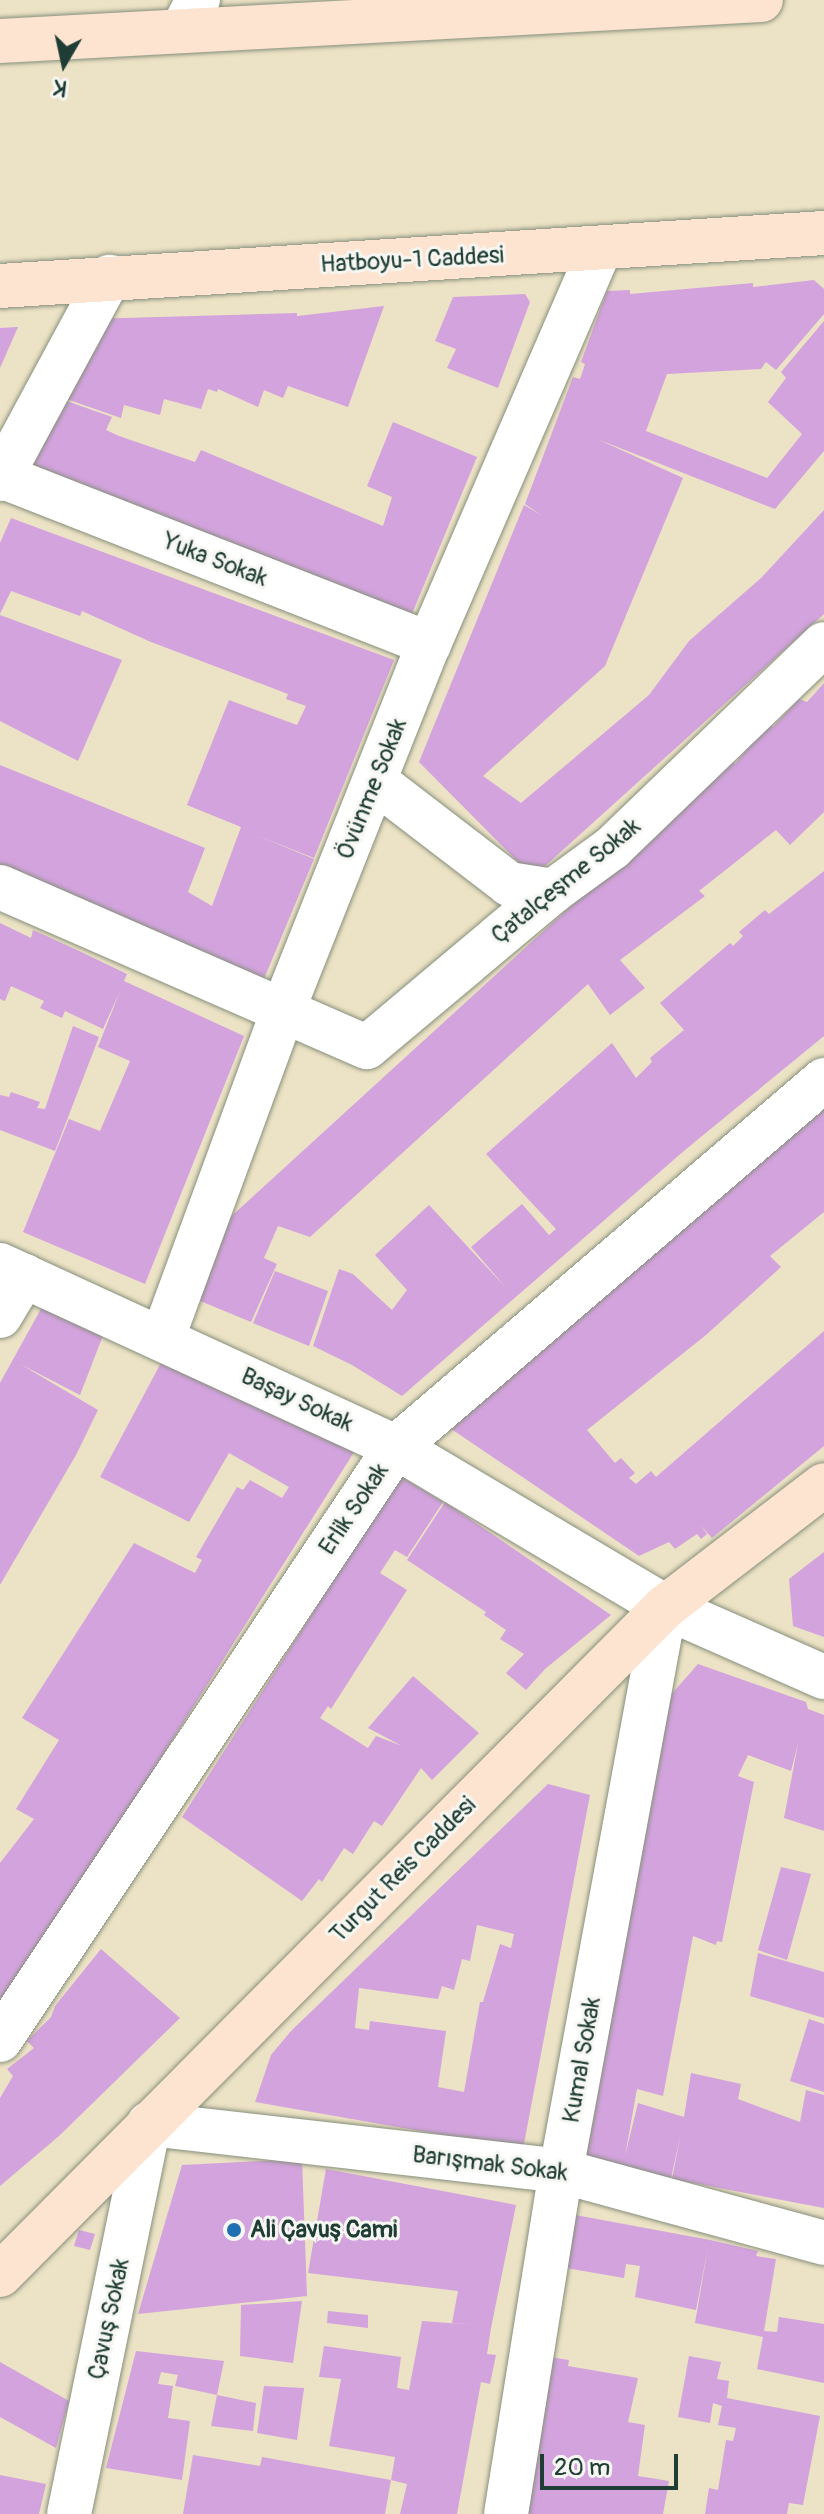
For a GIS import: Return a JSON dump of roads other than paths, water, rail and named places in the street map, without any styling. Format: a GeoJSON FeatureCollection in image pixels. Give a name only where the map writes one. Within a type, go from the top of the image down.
{"type":"FeatureCollection","features":[{"type":"Feature","properties":{"kind":"main road"},"geometry":{"type":"LineString","coordinates":[[0,41],[190,14],[761,0]]}},
{"type":"Feature","properties":{"kind":"main road","name":"Hatboyu-1 Caddesi"},"geometry":{"type":"LineString","coordinates":[[0,286],[824,233]]}},
{"type":"Feature","properties":{"kind":"main road","name":"Turgut Reis Caddesi"},"geometry":{"type":"LineString","coordinates":[[0,2275],[665,1607],[824,1485]]}},
{"type":"Feature","properties":{"kind":"street","name":"Övünme Sokak"},"geometry":{"type":"LineString","coordinates":[[163,1337],[283,1010],[429,644],[600,249]]}},
{"type":"Feature","properties":{"kind":"street"},"geometry":{"type":"LineString","coordinates":[[1,477],[109,277]]}},
{"type":"Feature","properties":{"kind":"street","name":"Yuka Sokak"},"geometry":{"type":"LineString","coordinates":[[1,477],[429,644]]}},
{"type":"Feature","properties":{"kind":"street","name":"Çatalçeşme Sokak"},"geometry":{"type":"LineString","coordinates":[[283,1010],[367,1047],[553,891],[612,848],[824,644]]}},
{"type":"Feature","properties":{"kind":"street"},"geometry":{"type":"LineString","coordinates":[[375,781],[509,884],[553,891]]}},
{"type":"Feature","properties":{"kind":"street"},"geometry":{"type":"LineString","coordinates":[[0,887],[283,1010]]}},
{"type":"Feature","properties":{"kind":"street","name":"Erlik Sokak"},"geometry":{"type":"LineString","coordinates":[[0,2040],[396,1447],[824,1080]]}},
{"type":"Feature","properties":{"kind":"street"},"geometry":{"type":"LineString","coordinates":[[0,1316],[12,1270]]}},
{"type":"Feature","properties":{"kind":"street","name":"Başay Sokak"},"geometry":{"type":"LineString","coordinates":[[12,1270],[396,1447],[665,1607],[824,1677]]}},
{"type":"Feature","properties":{"kind":"street","name":"Kumal Sokak"},"geometry":{"type":"LineString","coordinates":[[506,2514],[561,2171],[665,1607]]}},
{"type":"Feature","properties":{"kind":"street","name":"Barışmak Sokak"},"geometry":{"type":"LineString","coordinates":[[149,2124],[561,2171],[824,2243]]}},
{"type":"Feature","properties":{"kind":"street","name":"Çavuş Sokak"},"geometry":{"type":"LineString","coordinates":[[69,2514],[149,2124]]}},
{"type":"Feature","properties":{"kind":"place","name":"Ali Çavuş Cami"},"geometry":{"type":"Point","coordinates":[234,2230]}}]}
